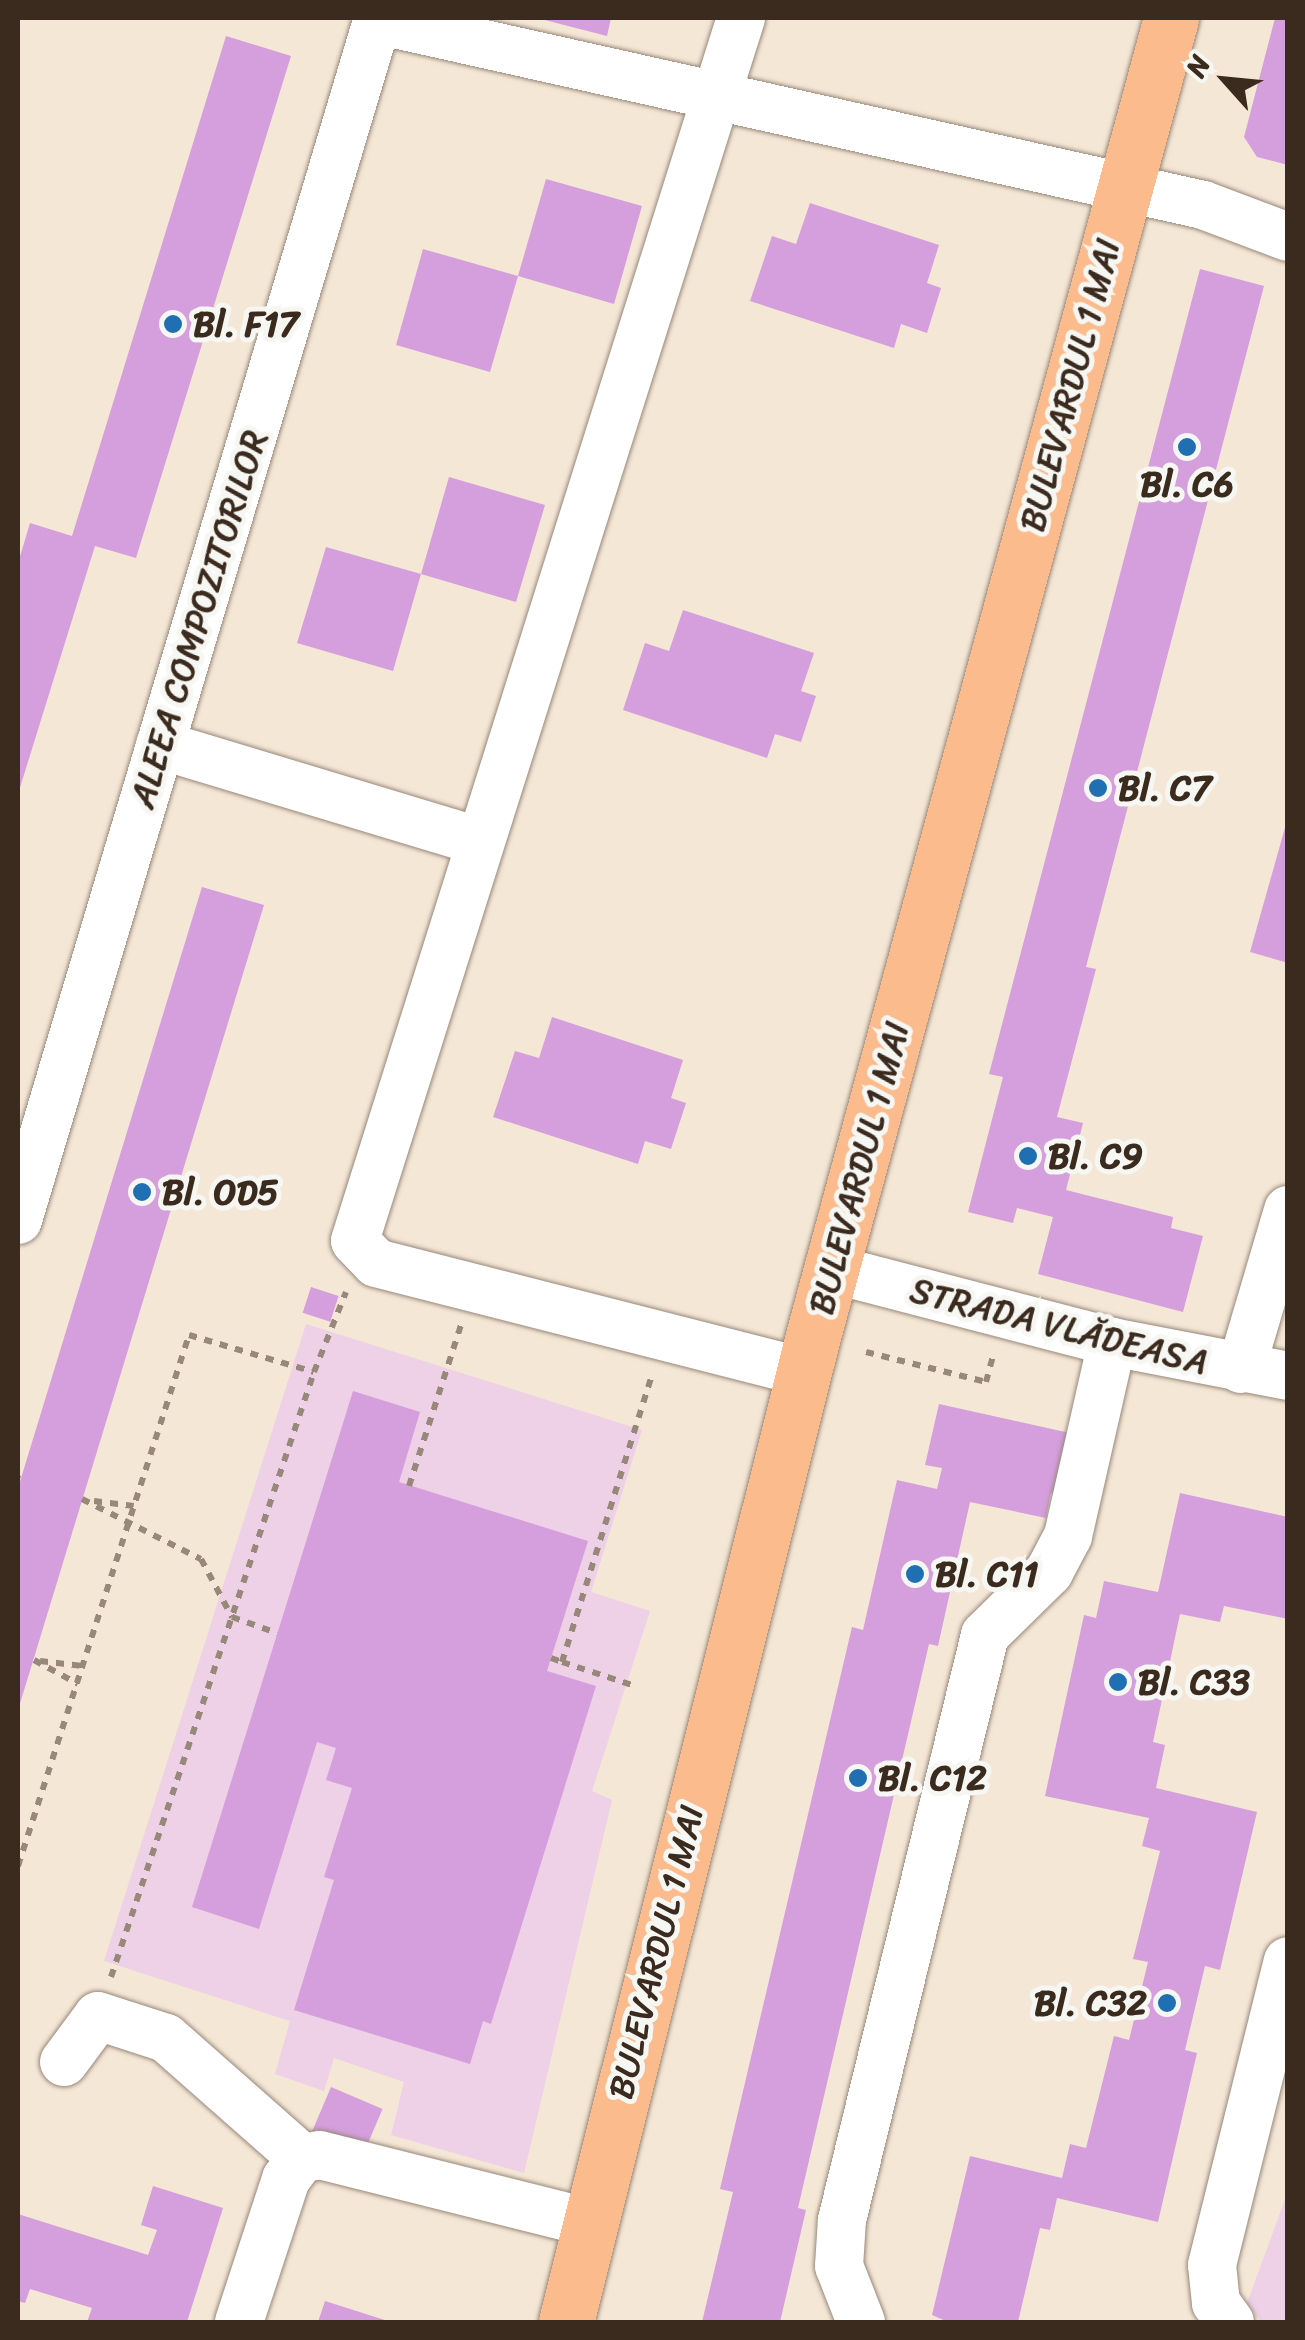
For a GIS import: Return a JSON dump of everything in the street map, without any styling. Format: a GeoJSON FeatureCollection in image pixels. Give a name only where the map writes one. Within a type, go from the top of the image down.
{"type":"FeatureCollection","features":[{"type":"Feature","properties":{"kind":"main road","name":"BULEVARDUL 1 MAI"},"geometry":{"type":"LineString","coordinates":[[566,2322],[804,1372],[1171,18]]}},
{"type":"Feature","properties":{"kind":"street"},"geometry":{"type":"LineString","coordinates":[[741,18],[356,1227],[361,1254],[474,1288],[804,1372]]}},
{"type":"Feature","properties":{"kind":"street"},"geometry":{"type":"LineString","coordinates":[[377,19],[1203,205],[1288,237]]}},
{"type":"Feature","properties":{"kind":"street","name":"ALEEA COMPOZITORILOR"},"geometry":{"type":"LineString","coordinates":[[18,1220],[377,19]]}},
{"type":"Feature","properties":{"kind":"street"},"geometry":{"type":"LineString","coordinates":[[160,745],[478,841]]}},
{"type":"Feature","properties":{"kind":"street"},"geometry":{"type":"LineString","coordinates":[[1264,1372],[1288,1210]]}},
{"type":"Feature","properties":{"kind":"street","name":"STRADA VLĂDEASA"},"geometry":{"type":"LineString","coordinates":[[832,1269],[1112,1342],[1264,1372]]}},
{"type":"Feature","properties":{"kind":"street"},"geometry":{"type":"LineString","coordinates":[[860,2322],[838,2266],[842,2220],[985,1635],[1049,1572],[1068,1536],[1112,1342]]}},
{"type":"Feature","properties":{"kind":"street"},"geometry":{"type":"LineString","coordinates":[[1230,2322],[1216,2304],[1212,2265],[1288,1961]]}},
{"type":"Feature","properties":{"kind":"street"},"geometry":{"type":"LineString","coordinates":[[64,2062],[98,2016],[166,2038],[302,2158]]}},
{"type":"Feature","properties":{"kind":"street"},"geometry":{"type":"LineString","coordinates":[[239,2322],[286,2179],[302,2158],[320,2155],[590,2224]]}},
{"type":"Feature","properties":{"kind":"path"},"geometry":{"type":"LineString","coordinates":[[98,2016],[314,1372],[361,1254]]}},
{"type":"Feature","properties":{"kind":"path"},"geometry":{"type":"LineString","coordinates":[[410,1486],[474,1288]]}},
{"type":"Feature","properties":{"kind":"path"},"geometry":{"type":"LineString","coordinates":[[866,1352],[986,1382],[1004,1314]]}},
{"type":"Feature","properties":{"kind":"path"},"geometry":{"type":"LineString","coordinates":[[18,1866],[189,1335],[314,1372]]}},
{"type":"Feature","properties":{"kind":"path"},"geometry":{"type":"LineString","coordinates":[[562,1662],[664,1337]]}},
{"type":"Feature","properties":{"kind":"path"},"geometry":{"type":"LineString","coordinates":[[134,1506],[82,1499],[201,1559],[232,1617],[278,1633]]}},
{"type":"Feature","properties":{"kind":"path"},"geometry":{"type":"LineString","coordinates":[[565,1616],[576,1620]]}},
{"type":"Feature","properties":{"kind":"path"},"geometry":{"type":"LineString","coordinates":[[552,1658],[632,1685]]}},
{"type":"Feature","properties":{"kind":"path"},"geometry":{"type":"LineString","coordinates":[[78,1684],[34,1660],[83,1666]]}},
{"type":"Feature","properties":{"kind":"shaded area"},"geometry":{"type":"Polygon","coordinates":[[[306,1324],[642,1430],[591,1592],[650,1611],[592,1791],[612,1800],[524,2173],[391,2135],[404,2082],[334,2058],[324,2091],[275,2074],[290,2021],[104,1961],[306,1324]]]}},
{"type":"Feature","properties":{"kind":"shaded area"},"geometry":{"type":"Polygon","coordinates":[[[1287,2194],[1287,2322],[1261,2322],[1247,2303],[1287,2194]]]}},
{"type":"Feature","properties":{"kind":"building"},"geometry":{"type":"Polygon","coordinates":[[[537,18],[611,18],[607,36],[537,18]]]}},
{"type":"Feature","properties":{"kind":"building"},"geometry":{"type":"Polygon","coordinates":[[[1275,18],[1288,18],[1288,165],[1257,157],[1244,137],[1275,18]]]}},
{"type":"Feature","properties":{"kind":"building","name":"Bl. F17"},"geometry":{"type":"Polygon","coordinates":[[[226,36],[291,56],[136,558],[95,546],[18,794],[18,563],[30,523],[72,536],[226,36]]]}},
{"type":"Feature","properties":{"kind":"building"},"geometry":{"type":"Polygon","coordinates":[[[546,179],[642,206],[614,304],[518,276],[546,179]]]}},
{"type":"Feature","properties":{"kind":"building"},"geometry":{"type":"Polygon","coordinates":[[[810,203],[939,245],[927,283],[941,288],[927,333],[901,324],[894,348],[750,301],[772,236],[796,244],[810,203]]]}},
{"type":"Feature","properties":{"kind":"building"},"geometry":{"type":"Polygon","coordinates":[[[423,249],[518,276],[490,372],[396,345],[423,249]]]}},
{"type":"Feature","properties":{"kind":"building"},"geometry":{"type":"Polygon","coordinates":[[[1200,269],[1264,286],[1086,967],[1096,969],[1057,1117],[1083,1123],[1066,1190],[1173,1217],[1171,1228],[1203,1236],[1183,1312],[1038,1274],[1053,1217],[1017,1208],[1013,1223],[968,1212],[1003,1077],[989,1074],[1200,269]]]}},
{"type":"Feature","properties":{"kind":"building"},"geometry":{"type":"Polygon","coordinates":[[[449,477],[545,505],[516,602],[421,574],[449,477]]]}},
{"type":"Feature","properties":{"kind":"building"},"geometry":{"type":"Polygon","coordinates":[[[326,547],[421,574],[393,671],[297,643],[326,547]]]}},
{"type":"Feature","properties":{"kind":"building"},"geometry":{"type":"Polygon","coordinates":[[[683,610],[814,653],[801,691],[816,696],[801,742],[775,734],[767,758],[623,710],[645,643],[669,651],[683,610]]]}},
{"type":"Feature","properties":{"kind":"building"},"geometry":{"type":"Polygon","coordinates":[[[1288,824],[1288,963],[1250,952],[1288,824]]]}},
{"type":"Feature","properties":{"kind":"building","name":"Bl. OD5"},"geometry":{"type":"Polygon","coordinates":[[[202,887],[264,905],[18,1710],[18,1488],[202,887]]]}},
{"type":"Feature","properties":{"kind":"building"},"geometry":{"type":"Polygon","coordinates":[[[552,1017],[683,1060],[671,1098],[686,1103],[671,1149],[645,1141],[638,1164],[493,1117],[515,1051],[539,1058],[552,1017]]]}},
{"type":"Feature","properties":{"kind":"building"},"geometry":{"type":"Polygon","coordinates":[[[311,1287],[339,1296],[330,1322],[303,1313],[311,1287]]]}},
{"type":"Feature","properties":{"kind":"building"},"geometry":{"type":"Polygon","coordinates":[[[353,1391],[420,1412],[399,1482],[588,1541],[547,1671],[596,1686],[491,2024],[483,2021],[470,2064],[294,2010],[334,1880],[324,1877],[352,1788],[326,1780],[336,1748],[317,1742],[259,1929],[192,1907],[353,1391]]]}},
{"type":"Feature","properties":{"kind":"building"},"geometry":{"type":"Polygon","coordinates":[[[939,1404],[1083,1436],[1070,1497],[1051,1493],[1046,1518],[970,1502],[938,1646],[929,1644],[798,2208],[806,2210],[780,2322],[702,2322],[733,2192],[720,2189],[852,1627],[863,1630],[897,1480],[937,1489],[942,1468],[925,1465],[939,1404]]]}},
{"type":"Feature","properties":{"kind":"building"},"geometry":{"type":"Polygon","coordinates":[[[1180,1493],[1288,1517],[1288,1619],[1224,1606],[1220,1622],[1180,1614],[1153,1742],[1165,1745],[1156,1788],[1257,1812],[1220,1970],[1205,1966],[1185,2050],[1197,2053],[1158,2222],[1057,2198],[1050,2230],[1040,2228],[1018,2322],[948,2322],[932,2315],[970,2156],[1062,2178],[1070,2144],[1086,2148],[1114,2036],[1129,2040],[1148,1962],[1133,1959],[1160,1851],[1142,1846],[1149,1818],[1045,1796],[1084,1615],[1096,1618],[1104,1581],[1158,1592],[1180,1493]]]}},
{"type":"Feature","properties":{"kind":"building"},"geometry":{"type":"Polygon","coordinates":[[[331,2087],[383,2109],[363,2154],[312,2132],[331,2087]]]}},
{"type":"Feature","properties":{"kind":"building"},"geometry":{"type":"Polygon","coordinates":[[[153,2186],[223,2208],[187,2322],[87,2322],[92,2308],[30,2289],[25,2303],[18,2301],[18,2214],[148,2255],[157,2230],[141,2225],[153,2186]]]}},
{"type":"Feature","properties":{"kind":"building"},"geometry":{"type":"Polygon","coordinates":[[[325,2301],[391,2322],[318,2322],[325,2301]]]}},
{"type":"Feature","properties":{"kind":"place","name":"Bl. F17"},"geometry":{"type":"Point","coordinates":[173,324]}},
{"type":"Feature","properties":{"kind":"place","name":"Bl. C6"},"geometry":{"type":"Point","coordinates":[1187,447]}},
{"type":"Feature","properties":{"kind":"place","name":"Bl. C7"},"geometry":{"type":"Point","coordinates":[1098,788]}},
{"type":"Feature","properties":{"kind":"place","name":"Bl. C9"},"geometry":{"type":"Point","coordinates":[1028,1156]}},
{"type":"Feature","properties":{"kind":"place","name":"Bl. OD5"},"geometry":{"type":"Point","coordinates":[142,1192]}},
{"type":"Feature","properties":{"kind":"place","name":"Bl. C11"},"geometry":{"type":"Point","coordinates":[915,1574]}},
{"type":"Feature","properties":{"kind":"place","name":"Bl. C33"},"geometry":{"type":"Point","coordinates":[1118,1682]}},
{"type":"Feature","properties":{"kind":"place","name":"Bl. C12"},"geometry":{"type":"Point","coordinates":[858,1778]}},
{"type":"Feature","properties":{"kind":"place","name":"Bl. C32"},"geometry":{"type":"Point","coordinates":[1167,2003]}}]}
